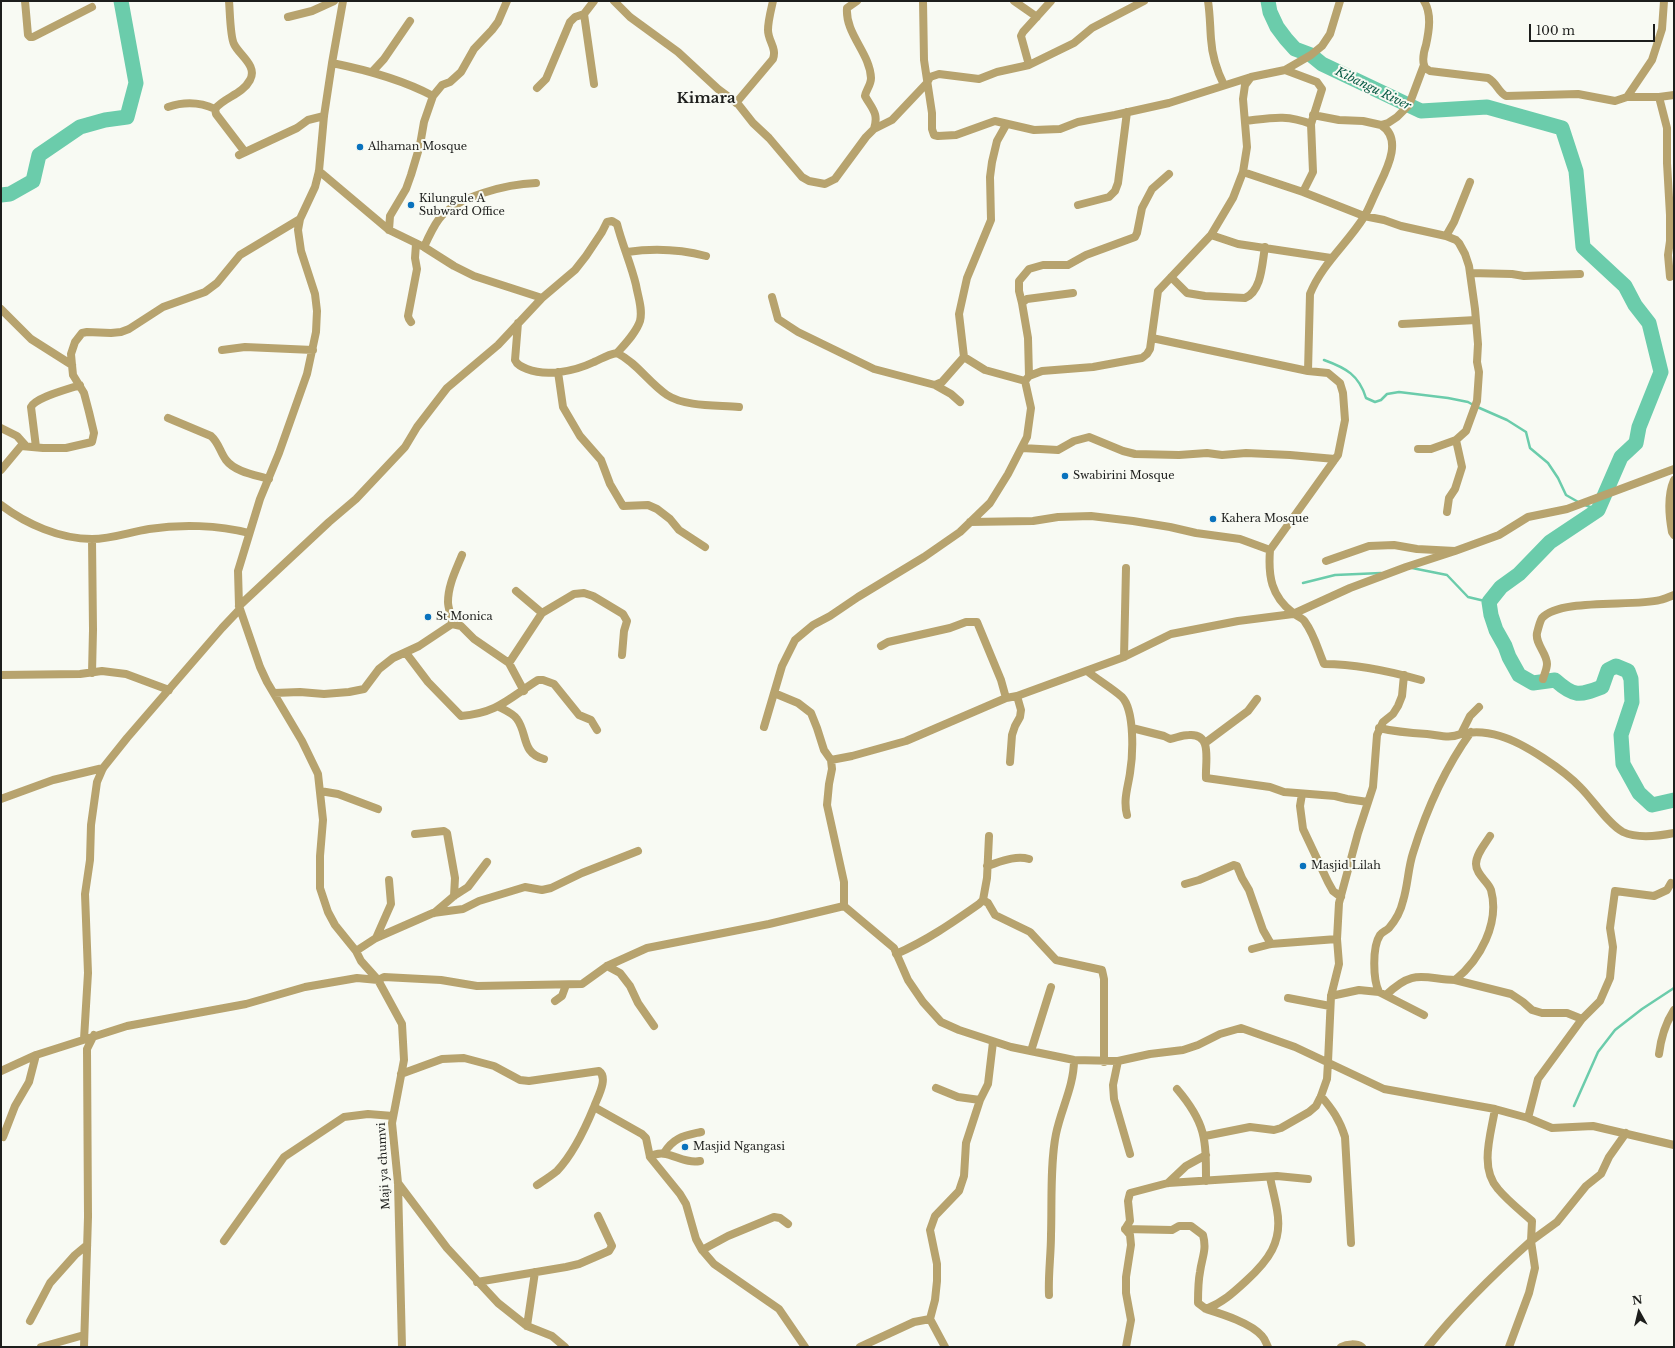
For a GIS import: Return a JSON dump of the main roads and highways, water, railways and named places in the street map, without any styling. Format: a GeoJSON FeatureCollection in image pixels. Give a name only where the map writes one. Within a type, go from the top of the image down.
{"type":"FeatureCollection","features":[{"type":"Feature","properties":{"kind":"waterway"},"geometry":{"type":"LineString","coordinates":[[1,195],[10,194],[33,181],[39,155],[80,127],[105,120],[127,117],[136,83],[121,1]]}},
{"type":"Feature","properties":{"kind":"waterway","name":"Kibangu River"},"geometry":{"type":"LineString","coordinates":[[1268,1],[1270,12],[1277,27],[1295,49],[1311,55],[1322,64],[1421,111],[1487,107],[1562,128],[1576,171],[1583,247],[1625,286],[1635,305],[1649,323],[1661,372],[1639,427],[1636,443],[1621,457],[1598,510],[1550,542],[1519,574],[1501,587],[1489,602],[1491,615],[1496,630],[1519,675],[1533,683],[1555,680],[1567,690],[1582,693],[1602,687],[1608,670],[1616,666],[1628,671],[1631,679],[1632,702],[1621,735],[1623,764],[1639,793],[1652,805],[1674,800]]}},
{"type":"Feature","properties":{"kind":"waterway"},"geometry":{"type":"LineString","coordinates":[[1324,360],[1351,373],[1360,383],[1366,398],[1375,402],[1381,400],[1387,394],[1399,392],[1448,398],[1468,402],[1507,420],[1526,432],[1530,448],[1548,463],[1558,478],[1566,495],[1580,503]]}},
{"type":"Feature","properties":{"kind":"waterway"},"geometry":{"type":"LineString","coordinates":[[1585,505],[1598,510]]}},
{"type":"Feature","properties":{"kind":"waterway"},"geometry":{"type":"LineString","coordinates":[[1412,568],[1447,575],[1468,597],[1489,602]]}},
{"type":"Feature","properties":{"kind":"waterway"},"geometry":{"type":"LineString","coordinates":[[1303,583],[1335,575],[1381,573]]}},
{"type":"Feature","properties":{"kind":"waterway"},"geometry":{"type":"LineString","coordinates":[[1574,1106],[1598,1052],[1615,1030],[1642,1009],[1674,988]]}},
{"type":"Feature","properties":{"kind":"place","name":"Alhaman Mosque"},"geometry":{"type":"Point","coordinates":[360,147]}},
{"type":"Feature","properties":{"kind":"place","name":"Kilungule A Subward Office"},"geometry":{"type":"Point","coordinates":[411,205]}},
{"type":"Feature","properties":{"kind":"place","name":"Swabirini Mosque"},"geometry":{"type":"Point","coordinates":[1065,476]}},
{"type":"Feature","properties":{"kind":"place","name":"Kahera Mosque"},"geometry":{"type":"Point","coordinates":[1213,519]}},
{"type":"Feature","properties":{"kind":"place","name":"St Monica"},"geometry":{"type":"Point","coordinates":[428,617]}},
{"type":"Feature","properties":{"kind":"place","name":"Masjid Lilah"},"geometry":{"type":"Point","coordinates":[1303,866]}},
{"type":"Feature","properties":{"kind":"place","name":"Masjid Ngangasi"},"geometry":{"type":"Point","coordinates":[685,1147]}},
{"type":"Feature","properties":{"kind":"district","name":"Kimara"},"geometry":{"type":"Point","coordinates":[706,99]}}]}
